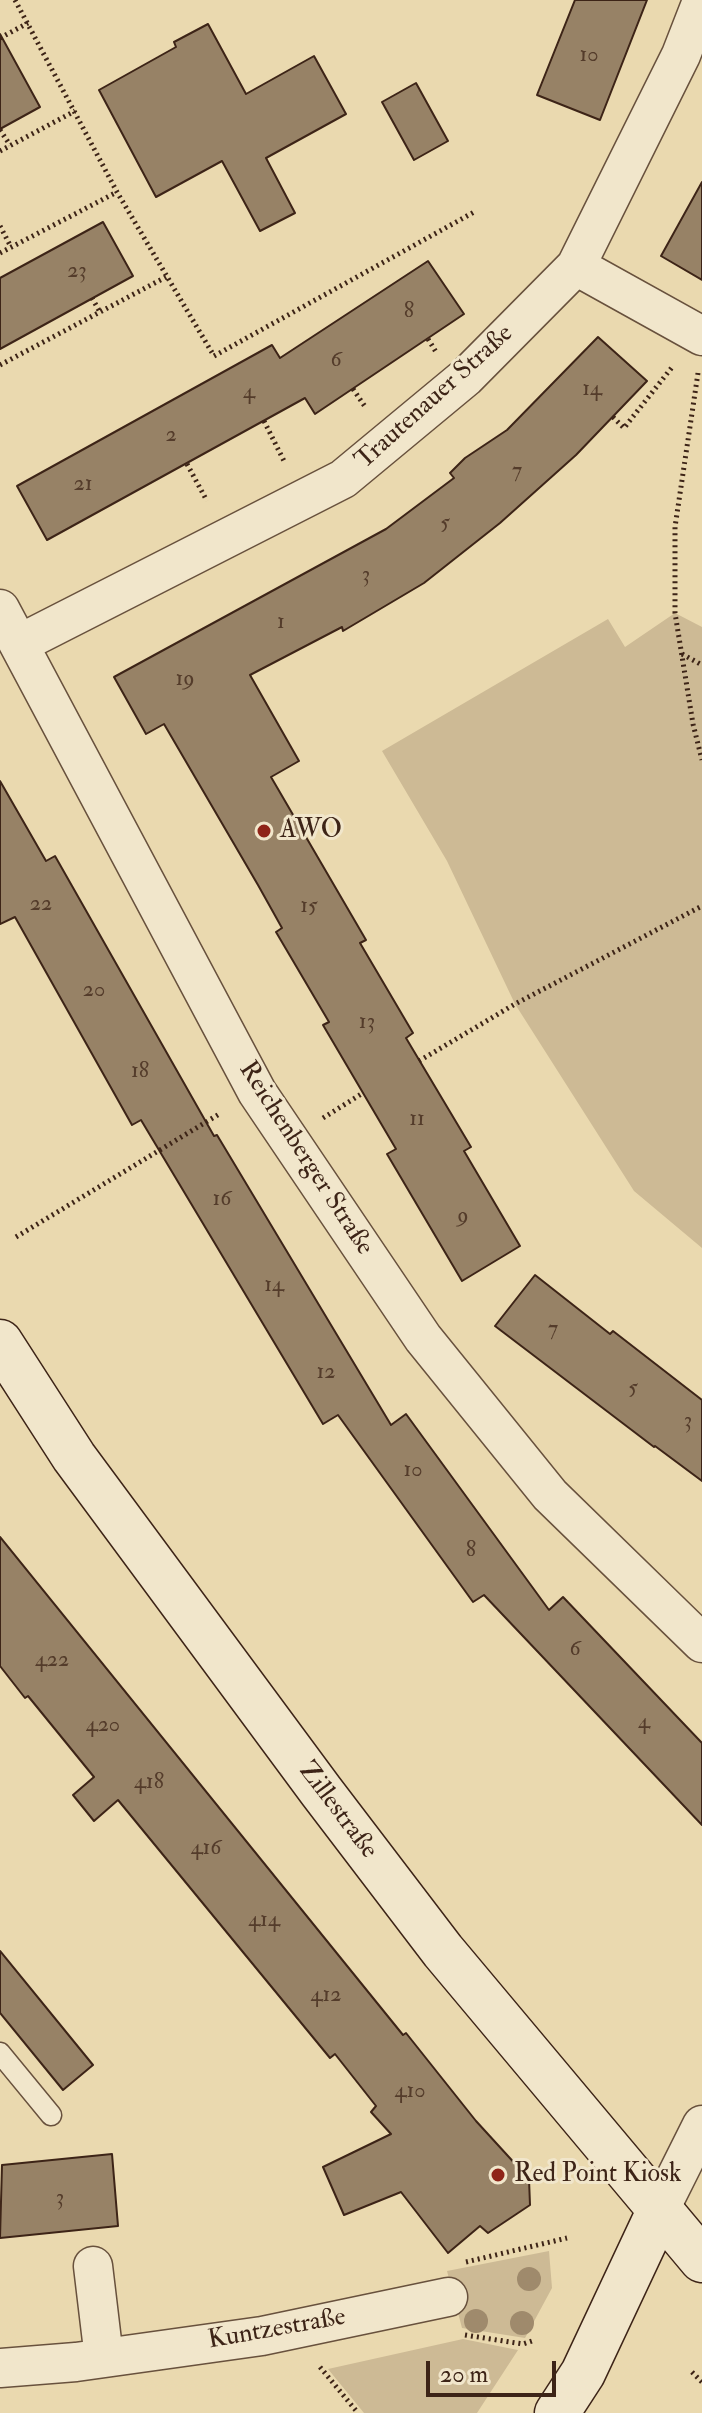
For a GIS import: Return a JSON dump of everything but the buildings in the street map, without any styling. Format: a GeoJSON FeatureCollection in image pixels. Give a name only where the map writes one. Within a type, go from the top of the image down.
{"type":"FeatureCollection","features":[{"type":"Feature","properties":{"kind":"main road","name":"Zillestraße"},"geometry":{"type":"LineString","coordinates":[[0,1342],[74,1457],[443,1951],[702,2260]]}},
{"type":"Feature","properties":{"kind":"main road"},"geometry":{"type":"LineString","coordinates":[[557,2413],[583,2373],[660,2209]]}},
{"type":"Feature","properties":{"kind":"street","name":"Trautenauer Straße"},"geometry":{"type":"LineString","coordinates":[[19,644],[343,479],[466,377],[576,266],[681,55],[702,1]]}},
{"type":"Feature","properties":{"kind":"street"},"geometry":{"type":"LineString","coordinates":[[576,266],[690,348]]}},
{"type":"Feature","properties":{"kind":"street","name":"Reichenberger Straße"},"geometry":{"type":"LineString","coordinates":[[0,609],[257,1092],[423,1338],[550,1495],[702,1643]]}},
{"type":"Feature","properties":{"kind":"street"},"geometry":{"type":"LineString","coordinates":[[660,2209],[702,2125]]}},
{"type":"Feature","properties":{"kind":"street"},"geometry":{"type":"LineString","coordinates":[[93,2266],[104,2358]]}},
{"type":"Feature","properties":{"kind":"street","name":"Kuntzestraße"},"geometry":{"type":"LineString","coordinates":[[0,2368],[104,2358],[262,2336],[448,2297]]}},
{"type":"Feature","properties":{"kind":"lane"},"geometry":{"type":"LineString","coordinates":[[0,2053],[51,2115]]}},
{"type":"Feature","properties":{"kind":"path"},"geometry":{"type":"LineString","coordinates":[[15,0],[117,192],[214,356],[476,211]]}},
{"type":"Feature","properties":{"kind":"path"},"geometry":{"type":"LineString","coordinates":[[0,38],[28,23]]}},
{"type":"Feature","properties":{"kind":"path"},"geometry":{"type":"LineString","coordinates":[[0,151],[75,111]]}},
{"type":"Feature","properties":{"kind":"path"},"geometry":{"type":"LineString","coordinates":[[0,130],[10,145]]}},
{"type":"Feature","properties":{"kind":"path"},"geometry":{"type":"LineString","coordinates":[[0,253],[117,192]]}},
{"type":"Feature","properties":{"kind":"path"},"geometry":{"type":"LineString","coordinates":[[0,226],[11,247]]}},
{"type":"Feature","properties":{"kind":"path"},"geometry":{"type":"LineString","coordinates":[[0,365],[166,277]]}},
{"type":"Feature","properties":{"kind":"path"},"geometry":{"type":"LineString","coordinates":[[92,298],[100,312]]}},
{"type":"Feature","properties":{"kind":"path"},"geometry":{"type":"LineString","coordinates":[[613,417],[624,428],[690,348]]}},
{"type":"Feature","properties":{"kind":"path"},"geometry":{"type":"LineString","coordinates":[[702,365],[691,412],[675,527],[675,613],[702,760]]}},
{"type":"Feature","properties":{"kind":"path"},"geometry":{"type":"LineString","coordinates":[[264,421],[292,476]]}},
{"type":"Feature","properties":{"kind":"path"},"geometry":{"type":"LineString","coordinates":[[681,654],[702,665]]}},
{"type":"Feature","properties":{"kind":"path"},"geometry":{"type":"LineString","coordinates":[[419,1061],[515,1004],[702,906]]}},
{"type":"Feature","properties":{"kind":"path"},"geometry":{"type":"LineString","coordinates":[[315,1123],[363,1093]]}},
{"type":"Feature","properties":{"kind":"path"},"geometry":{"type":"LineString","coordinates":[[16,1237],[233,1106]]}},
{"type":"Feature","properties":{"kind":"path"},"geometry":{"type":"LineString","coordinates":[[535,2340],[523,2344],[456,2333],[442,2267],[567,2238]]}},
{"type":"Feature","properties":{"kind":"path"},"geometry":{"type":"LineString","coordinates":[[317,2363],[358,2413]]}},
{"type":"Feature","properties":{"kind":"path"},"geometry":{"type":"LineString","coordinates":[[692,2372],[702,2382]]}},
{"type":"Feature","properties":{"kind":"shaded area"},"geometry":{"type":"Polygon","coordinates":[[[675,613],[702,627],[702,1248],[634,1191],[515,1004],[447,861],[382,751],[608,619],[625,647],[675,613]]]}},
{"type":"Feature","properties":{"kind":"shaded area"},"geometry":{"type":"Polygon","coordinates":[[[549,2251],[552,2288],[525,2338],[462,2328],[447,2271],[549,2251]]]}},
{"type":"Feature","properties":{"kind":"shaded area"},"geometry":{"type":"Polygon","coordinates":[[[463,2339],[518,2350],[477,2413],[364,2413],[328,2369],[463,2339]]]}},
{"type":"Feature","properties":{"kind":"place","name":"AWO"},"geometry":{"type":"Point","coordinates":[264,831]}},
{"type":"Feature","properties":{"kind":"place","name":"Red Point Kiosk"},"geometry":{"type":"Point","coordinates":[498,2175]}}]}
